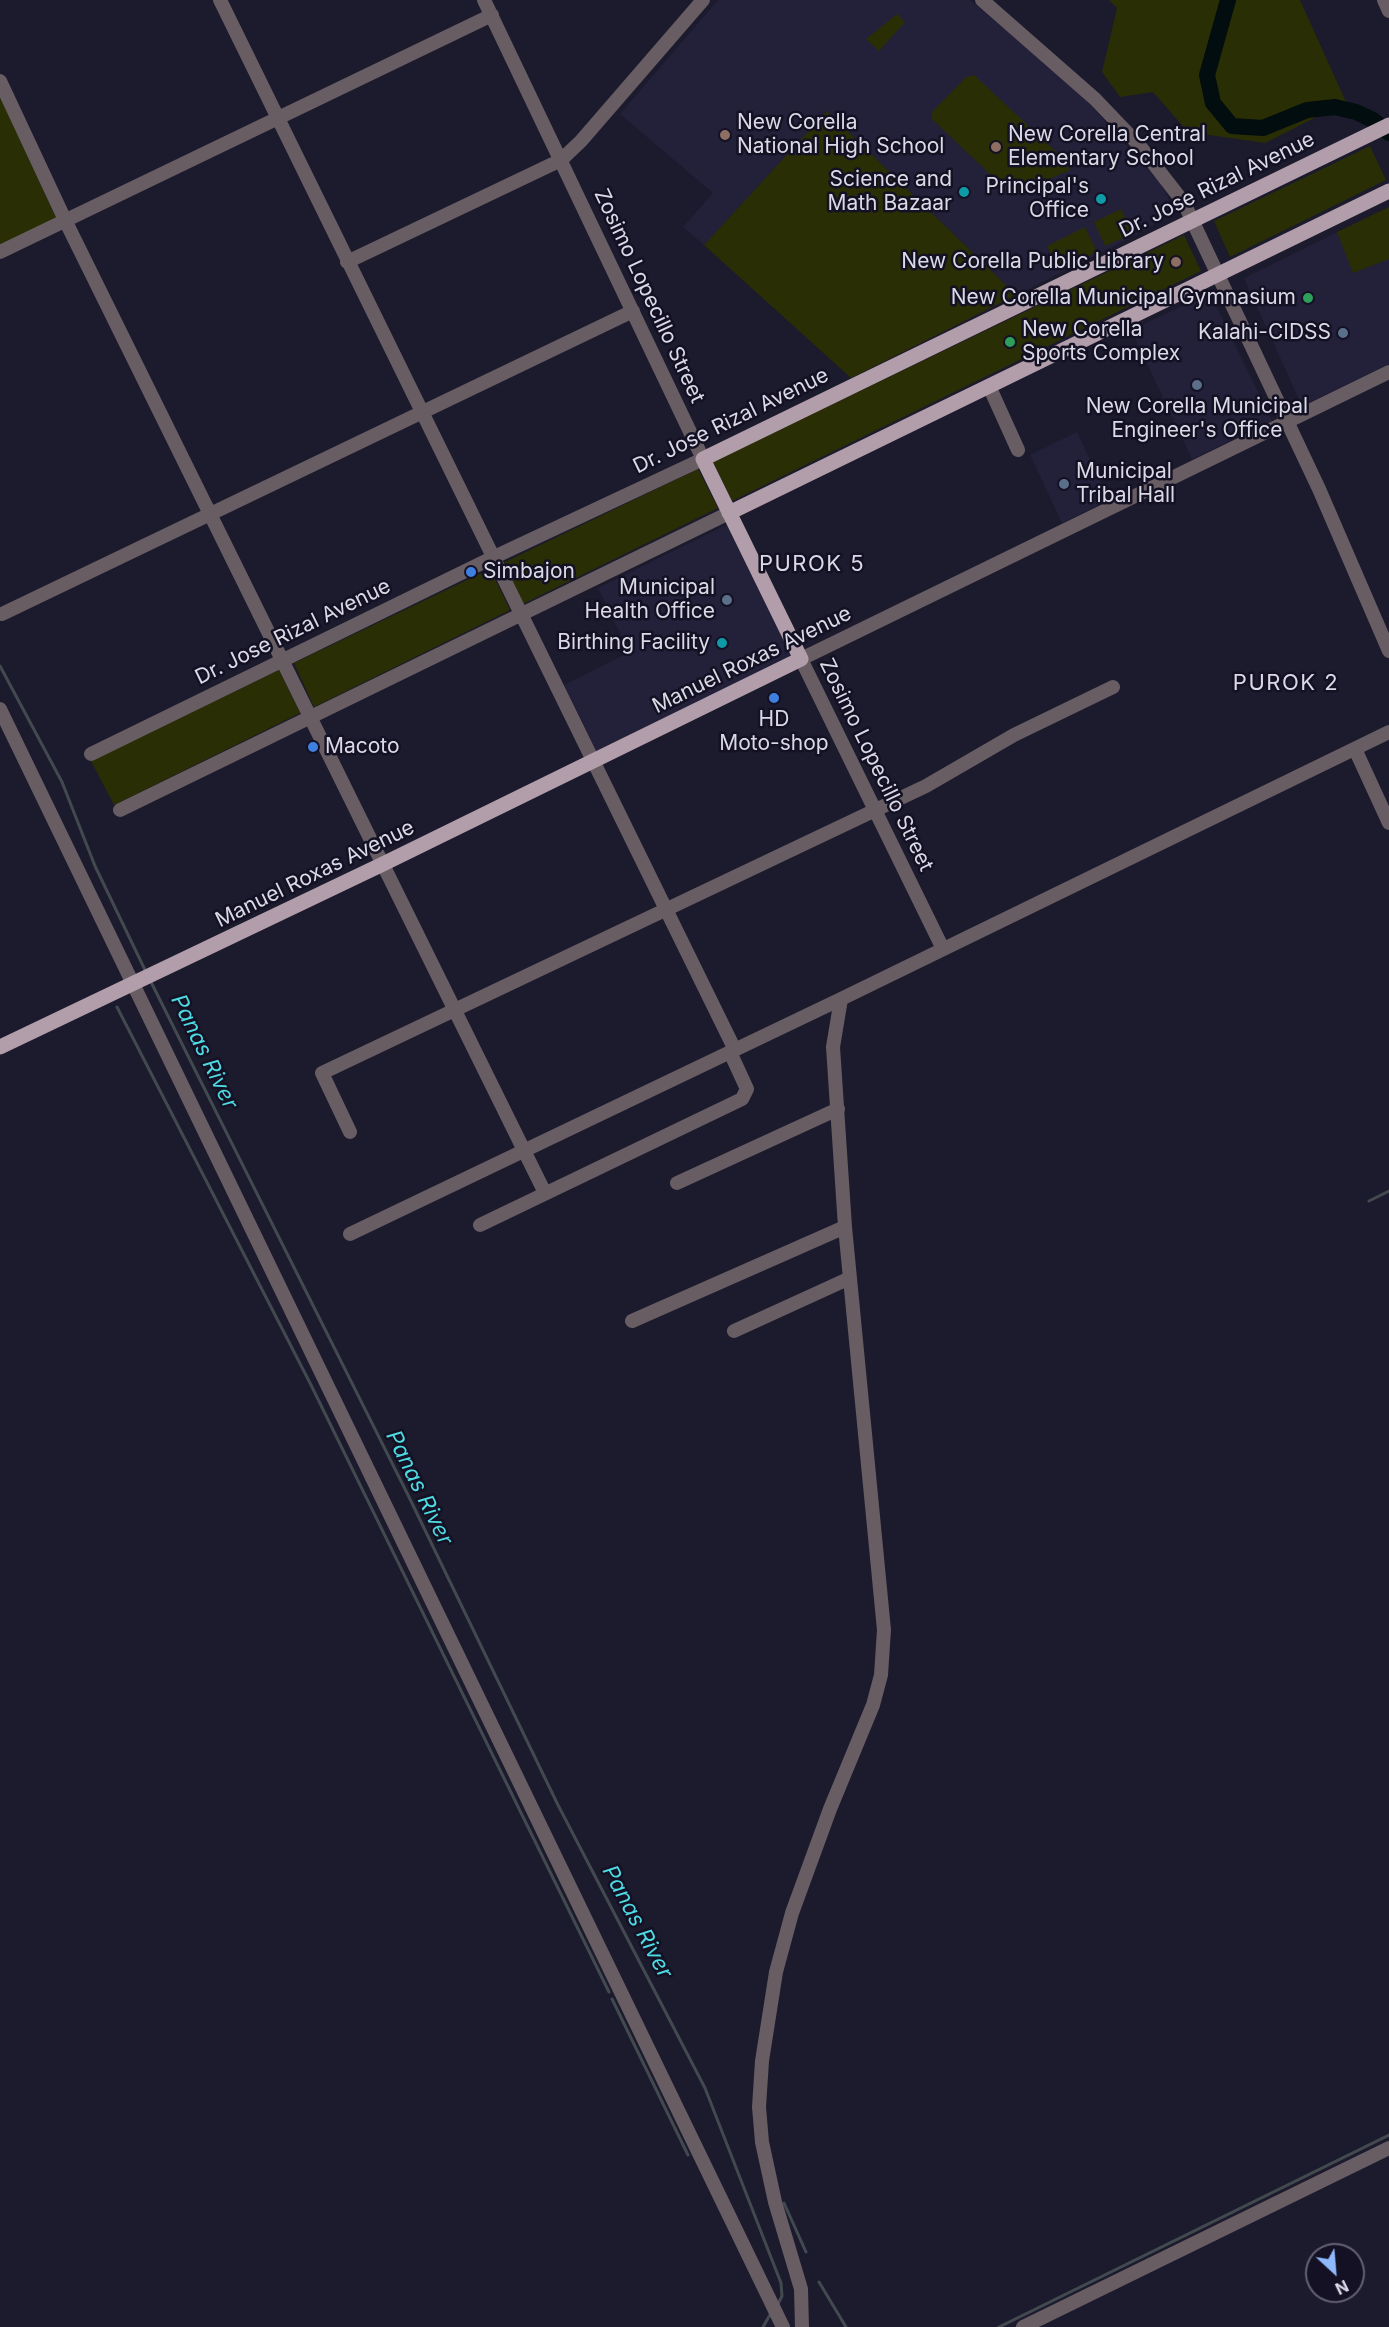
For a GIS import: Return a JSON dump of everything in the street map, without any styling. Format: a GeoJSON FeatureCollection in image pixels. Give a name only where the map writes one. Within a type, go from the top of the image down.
{"type":"FeatureCollection","features":[{"type":"Feature","properties":{"kind":"main road","name":"Dr. Jose Rizal Avenue"},"geometry":{"type":"LineString","coordinates":[[703,459],[1389,125]]}},
{"type":"Feature","properties":{"kind":"main road"},"geometry":{"type":"LineString","coordinates":[[729,513],[1389,191]]}},
{"type":"Feature","properties":{"kind":"main road","name":"Zosimo Lopecillo Street"},"geometry":{"type":"LineString","coordinates":[[703,459],[801,659]]}},
{"type":"Feature","properties":{"kind":"main road","name":"Manuel Roxas Avenue"},"geometry":{"type":"LineString","coordinates":[[0,1047],[384,864],[801,659]]}},
{"type":"Feature","properties":{"kind":"street"},"geometry":{"type":"LineString","coordinates":[[220,0],[420,412],[666,909],[732,1051],[747,1089],[742,1099],[480,1225]]}},
{"type":"Feature","properties":{"kind":"street","name":"Zosimo Lopecillo Street"},"geometry":{"type":"LineString","coordinates":[[484,0],[703,459]]}},
{"type":"Feature","properties":{"kind":"street"},"geometry":{"type":"LineString","coordinates":[[347,262],[561,160],[581,141],[703,0]]}},
{"type":"Feature","properties":{"kind":"street"},"geometry":{"type":"LineString","coordinates":[[982,0],[1074,78],[1120,124],[1172,186],[1194,220],[1288,421],[1389,651]]}},
{"type":"Feature","properties":{"kind":"street"},"geometry":{"type":"LineString","coordinates":[[1384,0],[1389,11]]}},
{"type":"Feature","properties":{"kind":"street"},"geometry":{"type":"LineString","coordinates":[[0,252],[492,15]]}},
{"type":"Feature","properties":{"kind":"street"},"geometry":{"type":"LineString","coordinates":[[0,81],[65,220],[545,1193]]}},
{"type":"Feature","properties":{"kind":"street"},"geometry":{"type":"LineString","coordinates":[[2,614],[210,512],[633,311]]}},
{"type":"Feature","properties":{"kind":"street","name":"Manuel Roxas Avenue"},"geometry":{"type":"LineString","coordinates":[[801,659],[1389,372]]}},
{"type":"Feature","properties":{"kind":"street"},"geometry":{"type":"LineString","coordinates":[[989,386],[1018,450]]}},
{"type":"Feature","properties":{"kind":"street","name":"Dr. Jose Rizal Avenue"},"geometry":{"type":"LineString","coordinates":[[91,754],[492,558],[703,459]]}},
{"type":"Feature","properties":{"kind":"street"},"geometry":{"type":"LineString","coordinates":[[120,810],[729,513]]}},
{"type":"Feature","properties":{"kind":"street","name":"Zosimo Lopecillo Street"},"geometry":{"type":"LineString","coordinates":[[801,659],[943,949]]}},
{"type":"Feature","properties":{"kind":"street"},"geometry":{"type":"LineString","coordinates":[[350,1132],[322,1072],[926,786],[1056,713],[1113,687]]}},
{"type":"Feature","properties":{"kind":"street"},"geometry":{"type":"LineString","coordinates":[[0,709],[137,982],[783,2327]]}},
{"type":"Feature","properties":{"kind":"street"},"geometry":{"type":"LineString","coordinates":[[350,1234],[525,1152],[1389,732]]}},
{"type":"Feature","properties":{"kind":"street"},"geometry":{"type":"LineString","coordinates":[[1355,749],[1389,823]]}},
{"type":"Feature","properties":{"kind":"street"},"geometry":{"type":"LineString","coordinates":[[802,2327],[801,2289],[763,2152],[759,2107],[762,2061],[776,1972],[792,1912],[830,1809],[873,1705],[881,1675],[884,1630],[845,1227],[833,1047],[841,999]]}},
{"type":"Feature","properties":{"kind":"street"},"geometry":{"type":"LineString","coordinates":[[677,1183],[838,1109]]}},
{"type":"Feature","properties":{"kind":"street"},"geometry":{"type":"LineString","coordinates":[[632,1321],[845,1227]]}},
{"type":"Feature","properties":{"kind":"street"},"geometry":{"type":"LineString","coordinates":[[734,1331],[850,1278]]}},
{"type":"Feature","properties":{"kind":"street"},"geometry":{"type":"LineString","coordinates":[[1023,2327],[1389,2148]]}},
{"type":"Feature","properties":{"kind":"shaded area","name":"New Corella Central Elementary School"},"geometry":{"type":"Polygon","coordinates":[[[718,0],[970,0],[1079,92],[1160,183],[1168,197],[1170,207],[1166,215],[1148,229],[1016,295],[827,111],[704,245],[683,227],[713,193],[620,114],[718,0]]]}},
{"type":"Feature","properties":{"kind":"shaded area"},"geometry":{"type":"Polygon","coordinates":[[[1389,207],[1389,364],[1302,406],[1244,278],[1389,207]]]}},
{"type":"Feature","properties":{"kind":"shaded area"},"geometry":{"type":"Polygon","coordinates":[[[1210,293],[1272,421],[1192,459],[1131,330],[1210,293]]]}},
{"type":"Feature","properties":{"kind":"shaded area"},"geometry":{"type":"Polygon","coordinates":[[[1077,432],[1109,500],[1062,523],[1030,455],[1077,432]]]}},
{"type":"Feature","properties":{"kind":"shaded area"},"geometry":{"type":"Polygon","coordinates":[[[728,524],[792,655],[597,752],[564,685],[629,652],[598,588],[728,524]]]}},
{"type":"Feature","properties":{"kind":"green space"},"geometry":{"type":"Polygon","coordinates":[[[1109,0],[1300,0],[1346,102],[1265,143],[1188,132],[1153,92],[1120,97],[1102,72],[1117,8],[1109,0]]]}},
{"type":"Feature","properties":{"kind":"green space"},"geometry":{"type":"Polygon","coordinates":[[[897,14],[905,22],[879,51],[866,39],[897,14]]]}},
{"type":"Feature","properties":{"kind":"green space"},"geometry":{"type":"Polygon","coordinates":[[[974,75],[1066,161],[1070,170],[1033,186],[1016,190],[991,175],[932,119],[932,112],[966,77],[974,75]]]}},
{"type":"Feature","properties":{"kind":"green space"},"geometry":{"type":"Polygon","coordinates":[[[0,96],[56,218],[0,245],[0,96]]]}},
{"type":"Feature","properties":{"kind":"green space"},"geometry":{"type":"Polygon","coordinates":[[[827,111],[1016,295],[851,378],[704,245],[827,111]]]}},
{"type":"Feature","properties":{"kind":"green space"},"geometry":{"type":"Polygon","coordinates":[[[1370,146],[1386,180],[1230,257],[1214,221],[1370,146]]]}},
{"type":"Feature","properties":{"kind":"green space"},"geometry":{"type":"Polygon","coordinates":[[[1389,207],[1389,259],[1353,273],[1337,232],[1389,207]]]}},
{"type":"Feature","properties":{"kind":"green space"},"geometry":{"type":"Polygon","coordinates":[[[1121,209],[1132,234],[1105,246],[1094,222],[1121,209]]]}},
{"type":"Feature","properties":{"kind":"green space"},"geometry":{"type":"Polygon","coordinates":[[[1085,227],[1097,252],[1059,271],[1047,246],[1085,227]]]}},
{"type":"Feature","properties":{"kind":"green space"},"geometry":{"type":"Polygon","coordinates":[[[1184,235],[1201,271],[732,501],[713,462],[1184,235]]]}},
{"type":"Feature","properties":{"kind":"green space"},"geometry":{"type":"Polygon","coordinates":[[[698,469],[718,508],[523,604],[503,563],[698,469]]]}},
{"type":"Feature","properties":{"kind":"green space"},"geometry":{"type":"Polygon","coordinates":[[[490,569],[510,610],[314,707],[294,663],[490,569]]]}},
{"type":"Feature","properties":{"kind":"green space"},"geometry":{"type":"Polygon","coordinates":[[[279,670],[300,713],[114,805],[91,761],[279,670]]]}},
{"type":"Feature","properties":{"kind":"waterway"},"geometry":{"type":"LineString","coordinates":[[1228,0],[1207,75],[1213,103],[1232,126],[1263,128],[1307,110],[1335,107],[1356,112],[1373,120],[1389,133]]}},
{"type":"Feature","properties":{"kind":"waterway","name":"Panas River"},"geometry":{"type":"LineString","coordinates":[[0,666],[62,782],[95,866],[146,972]]}},
{"type":"Feature","properties":{"kind":"waterway","name":"Panas River"},"geometry":{"type":"LineString","coordinates":[[150,980],[408,1495],[558,1805],[705,2088],[781,2283],[782,2296],[777,2306]]}},
{"type":"Feature","properties":{"kind":"waterway"},"geometry":{"type":"LineString","coordinates":[[117,1007],[311,1385],[609,1992]]}},
{"type":"Feature","properties":{"kind":"waterway"},"geometry":{"type":"LineString","coordinates":[[1369,1201],[1389,1191]]}},
{"type":"Feature","properties":{"kind":"waterway"},"geometry":{"type":"LineString","coordinates":[[612,1999],[688,2155]]}},
{"type":"Feature","properties":{"kind":"waterway"},"geometry":{"type":"LineString","coordinates":[[999,2327],[1389,2135]]}},
{"type":"Feature","properties":{"kind":"waterway"},"geometry":{"type":"LineString","coordinates":[[784,2203],[806,2252]]}},
{"type":"Feature","properties":{"kind":"waterway"},"geometry":{"type":"LineString","coordinates":[[819,2282],[846,2327]]}},
{"type":"Feature","properties":{"kind":"waterway","name":"Panas River"},"geometry":{"type":"LineString","coordinates":[[763,2327],[771,2313]]}},
{"type":"Feature","properties":{"kind":"place","name":"New Corella National High School"},"geometry":{"type":"Point","coordinates":[725,135]}},
{"type":"Feature","properties":{"kind":"place","name":"New Corella Central Elementary School"},"geometry":{"type":"Point","coordinates":[996,147]}},
{"type":"Feature","properties":{"kind":"place","name":"Science and Math Bazaar"},"geometry":{"type":"Point","coordinates":[964,192]}},
{"type":"Feature","properties":{"kind":"place","name":"Principal's Office"},"geometry":{"type":"Point","coordinates":[1101,199]}},
{"type":"Feature","properties":{"kind":"place","name":"New Corella Public Library"},"geometry":{"type":"Point","coordinates":[1176,262]}},
{"type":"Feature","properties":{"kind":"place","name":"New Corella Municipal Gymnasium"},"geometry":{"type":"Point","coordinates":[1308,298]}},
{"type":"Feature","properties":{"kind":"place","name":"Kalahi-CIDSS"},"geometry":{"type":"Point","coordinates":[1343,333]}},
{"type":"Feature","properties":{"kind":"place","name":"New Corella Sports Complex"},"geometry":{"type":"Point","coordinates":[1010,342]}},
{"type":"Feature","properties":{"kind":"place","name":"New Corella Municipal Engineer's Office"},"geometry":{"type":"Point","coordinates":[1197,385]}},
{"type":"Feature","properties":{"kind":"place","name":"Municipal Tribal Hall"},"geometry":{"type":"Point","coordinates":[1064,484]}},
{"type":"Feature","properties":{"kind":"place","name":"Simbajon"},"geometry":{"type":"Point","coordinates":[471,572]}},
{"type":"Feature","properties":{"kind":"place","name":"Municipal Health Office"},"geometry":{"type":"Point","coordinates":[727,600]}},
{"type":"Feature","properties":{"kind":"place","name":"Birthing Facility"},"geometry":{"type":"Point","coordinates":[722,643]}},
{"type":"Feature","properties":{"kind":"place","name":"HD Moto-shop"},"geometry":{"type":"Point","coordinates":[774,698]}},
{"type":"Feature","properties":{"kind":"place","name":"Macoto"},"geometry":{"type":"Point","coordinates":[313,747]}},
{"type":"Feature","properties":{"kind":"district","name":"PUROK 5"},"geometry":{"type":"Point","coordinates":[812,564]}},
{"type":"Feature","properties":{"kind":"district","name":"PUROK 2"},"geometry":{"type":"Point","coordinates":[1286,683]}}]}
